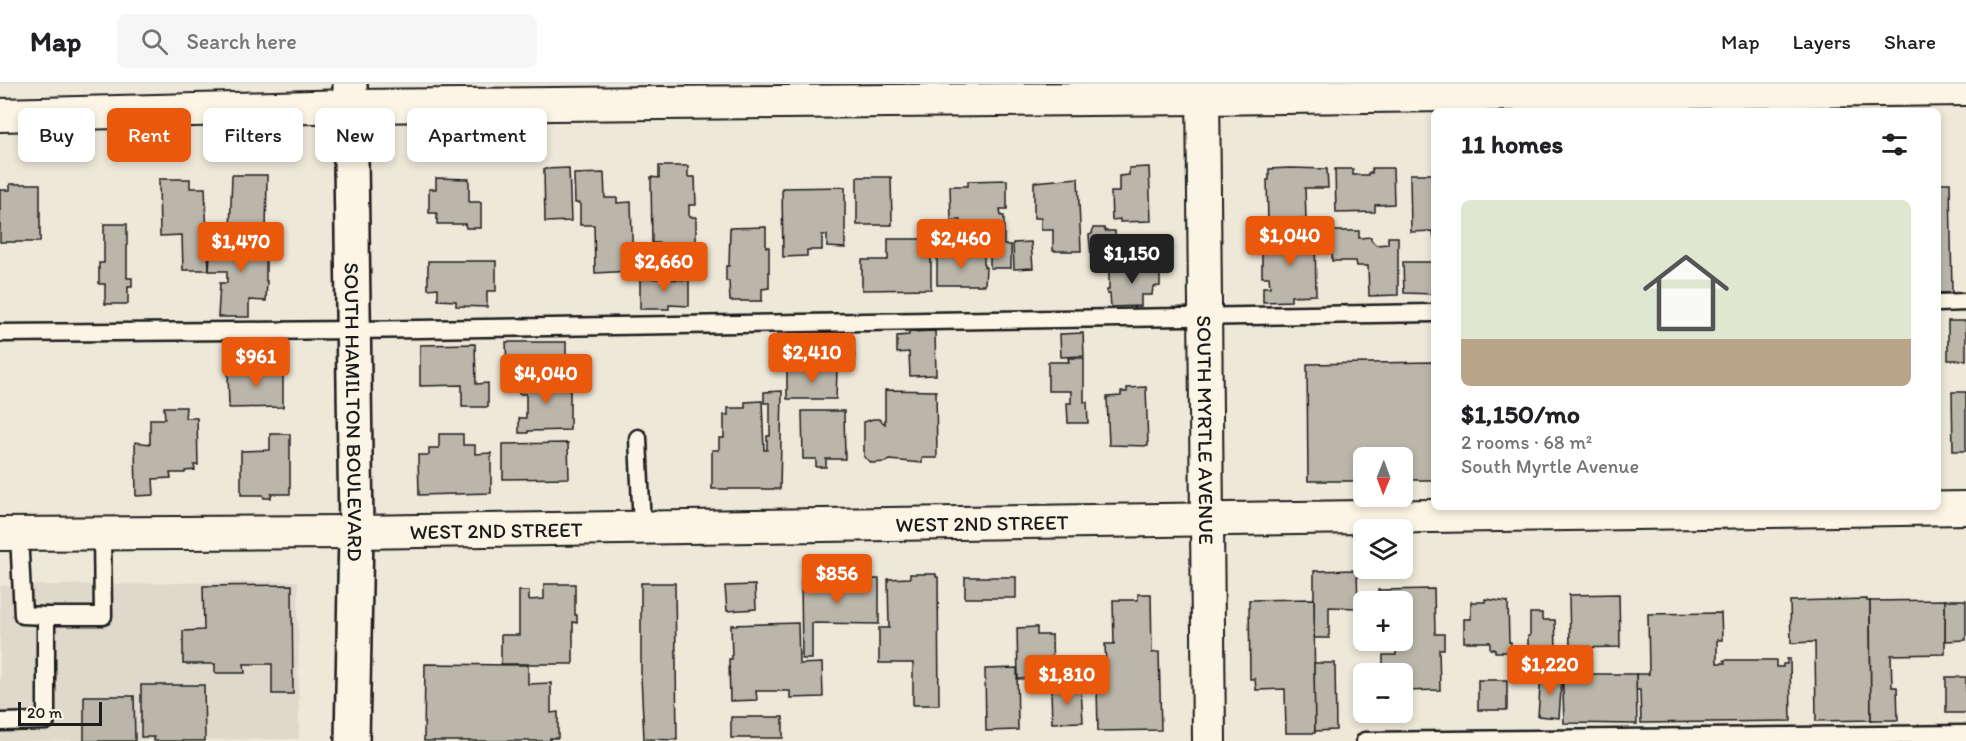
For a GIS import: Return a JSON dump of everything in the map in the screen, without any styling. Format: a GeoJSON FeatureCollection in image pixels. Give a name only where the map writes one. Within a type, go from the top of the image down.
{"type":"FeatureCollection","features":[{"type":"Feature","properties":{"kind":"street"},"geometry":{"type":"LineString","coordinates":[[0,115],[350,95],[1966,89]]}},
{"type":"Feature","properties":{"kind":"street","name":"SOUTH MYRTLE AVENUE"},"geometry":{"type":"LineString","coordinates":[[1202,91],[1209,741]]}},
{"type":"Feature","properties":{"kind":"street","name":"SOUTH HAMILTON BOULEVARD"},"geometry":{"type":"LineString","coordinates":[[350,95],[356,532],[352,741]]}},
{"type":"Feature","properties":{"kind":"street","name":"WEST 2ND STREET"},"geometry":{"type":"LineString","coordinates":[[1941,508],[1966,508]]}},
{"type":"Feature","properties":{"kind":"street","name":"WEST 2ND STREET"},"geometry":{"type":"LineString","coordinates":[[10,534],[356,532],[1828,510]]}},
{"type":"Feature","properties":{"kind":"lane"},"geometry":{"type":"LineString","coordinates":[[1941,303],[1966,302]]}},
{"type":"Feature","properties":{"kind":"lane"},"geometry":{"type":"LineString","coordinates":[[0,333],[354,330],[1431,313]]}},
{"type":"Feature","properties":{"kind":"lane"},"geometry":{"type":"LineString","coordinates":[[638,438],[642,528]]}},
{"type":"Feature","properties":{"kind":"lane"},"geometry":{"type":"LineString","coordinates":[[10,534],[23,615],[103,616],[102,533]]}},
{"type":"Feature","properties":{"kind":"lane"},"geometry":{"type":"LineString","coordinates":[[0,722],[46,721],[46,616]]}},
{"type":"Feature","properties":{"kind":"lane"},"geometry":{"type":"LineString","coordinates":[[1365,741],[1966,734]]}},
{"type":"Feature","properties":{"kind":"shaded area"},"geometry":{"type":"Polygon","coordinates":[[[298,581],[299,739],[0,741],[0,586],[298,581]]]}},
{"type":"Feature","properties":{"kind":"building"},"geometry":{"type":"Polygon","coordinates":[[[659,166],[688,166],[688,177],[695,177],[696,205],[689,205],[689,217],[696,217],[696,260],[661,261],[660,243],[652,243],[651,177],[659,178],[659,166]]]}},
{"type":"Feature","properties":{"kind":"building"},"geometry":{"type":"Polygon","coordinates":[[[1149,167],[1151,221],[1112,220],[1111,192],[1119,192],[1119,176],[1129,175],[1129,168],[1149,167]]]}},
{"type":"Feature","properties":{"kind":"building"},"geometry":{"type":"Polygon","coordinates":[[[569,168],[571,221],[545,222],[544,169],[569,168]]]}},
{"type":"Feature","properties":{"kind":"building"},"geometry":{"type":"Polygon","coordinates":[[[1372,168],[1393,168],[1394,204],[1375,205],[1375,212],[1336,213],[1335,169],[1353,169],[1353,175],[1368,175],[1372,173],[1372,168]]]}},
{"type":"Feature","properties":{"kind":"building"},"geometry":{"type":"Polygon","coordinates":[[[1269,169],[1327,169],[1328,188],[1305,188],[1306,219],[1268,222],[1269,169]]]}},
{"type":"Feature","properties":{"kind":"building"},"geometry":{"type":"Polygon","coordinates":[[[604,173],[605,198],[617,198],[617,203],[631,202],[633,271],[595,273],[594,225],[580,225],[580,203],[575,203],[574,174],[604,173]]]}},
{"type":"Feature","properties":{"kind":"building"},"geometry":{"type":"Polygon","coordinates":[[[1410,174],[1431,174],[1431,231],[1411,232],[1410,174]]]}},
{"type":"Feature","properties":{"kind":"building"},"geometry":{"type":"Polygon","coordinates":[[[232,175],[267,175],[266,233],[230,232],[232,175]]]}},
{"type":"Feature","properties":{"kind":"building"},"geometry":{"type":"Polygon","coordinates":[[[857,177],[891,177],[892,225],[857,225],[857,177]]]}},
{"type":"Feature","properties":{"kind":"building"},"geometry":{"type":"Polygon","coordinates":[[[436,178],[469,179],[469,202],[481,202],[481,228],[466,228],[465,224],[437,224],[437,213],[429,213],[429,189],[436,189],[436,178]]]}},
{"type":"Feature","properties":{"kind":"building"},"geometry":{"type":"Polygon","coordinates":[[[1078,178],[1081,251],[1053,251],[1053,230],[1041,230],[1041,218],[1034,218],[1034,182],[1078,178]]]}},
{"type":"Feature","properties":{"kind":"building"},"geometry":{"type":"Polygon","coordinates":[[[159,179],[190,179],[190,188],[205,188],[207,235],[217,235],[217,246],[208,246],[209,270],[183,270],[182,235],[160,236],[159,179]]]}},
{"type":"Feature","properties":{"kind":"building"},"geometry":{"type":"Polygon","coordinates":[[[1007,180],[1007,209],[1000,209],[1001,216],[1004,216],[1004,245],[1011,245],[1011,268],[990,268],[990,246],[979,246],[978,228],[960,228],[960,220],[951,220],[950,186],[968,186],[968,181],[1007,180]]]}},
{"type":"Feature","properties":{"kind":"building"},"geometry":{"type":"Polygon","coordinates":[[[1941,183],[1950,183],[1952,293],[1941,293],[1941,183]]]}},
{"type":"Feature","properties":{"kind":"building"},"geometry":{"type":"Polygon","coordinates":[[[10,184],[40,184],[40,242],[0,242],[0,190],[10,190],[10,184]]]}},
{"type":"Feature","properties":{"kind":"building"},"geometry":{"type":"Polygon","coordinates":[[[845,187],[845,248],[827,247],[827,235],[822,235],[822,250],[807,250],[807,256],[783,257],[782,188],[845,187]]]}},
{"type":"Feature","properties":{"kind":"building"},"geometry":{"type":"Polygon","coordinates":[[[104,224],[127,224],[127,278],[132,278],[132,287],[128,287],[128,304],[105,304],[105,284],[99,284],[99,263],[104,263],[104,224]]]}},
{"type":"Feature","properties":{"kind":"building"},"geometry":{"type":"Polygon","coordinates":[[[766,227],[766,247],[769,247],[769,288],[762,289],[762,301],[730,301],[726,266],[729,266],[730,228],[766,227]]]}},
{"type":"Feature","properties":{"kind":"building"},"geometry":{"type":"Polygon","coordinates":[[[1093,228],[1115,231],[1115,265],[1092,265],[1089,235],[1092,234],[1093,228]]]}},
{"type":"Feature","properties":{"kind":"building"},"geometry":{"type":"Polygon","coordinates":[[[1332,231],[1359,231],[1359,238],[1371,237],[1376,245],[1388,244],[1388,237],[1398,237],[1398,295],[1369,296],[1368,266],[1357,266],[1356,261],[1332,261],[1332,231]]]}},
{"type":"Feature","properties":{"kind":"building"},"geometry":{"type":"Polygon","coordinates":[[[1285,232],[1315,232],[1316,295],[1291,296],[1291,301],[1263,302],[1263,287],[1270,287],[1269,277],[1262,277],[1262,251],[1269,251],[1269,240],[1285,240],[1285,232]]]}},
{"type":"Feature","properties":{"kind":"building"},"geometry":{"type":"Polygon","coordinates":[[[220,234],[266,234],[268,255],[266,255],[266,301],[249,300],[249,317],[218,317],[220,283],[227,283],[227,271],[209,271],[210,253],[220,254],[220,234]]]}},
{"type":"Feature","properties":{"kind":"building"},"geometry":{"type":"Polygon","coordinates":[[[888,239],[931,239],[931,289],[862,290],[862,260],[888,260],[888,239]]]}},
{"type":"Feature","properties":{"kind":"building"},"geometry":{"type":"Polygon","coordinates":[[[1031,242],[1033,268],[1014,269],[1013,243],[1031,242]]]}},
{"type":"Feature","properties":{"kind":"building"},"geometry":{"type":"Polygon","coordinates":[[[984,254],[985,285],[937,285],[937,255],[984,254]]]}},
{"type":"Feature","properties":{"kind":"building"},"geometry":{"type":"Polygon","coordinates":[[[428,261],[496,261],[496,291],[487,291],[487,307],[456,306],[456,301],[438,300],[438,288],[428,289],[428,261]]]}},
{"type":"Feature","properties":{"kind":"building"},"geometry":{"type":"Polygon","coordinates":[[[1403,262],[1431,262],[1431,294],[1404,293],[1403,262]]]}},
{"type":"Feature","properties":{"kind":"building"},"geometry":{"type":"Polygon","coordinates":[[[1109,268],[1160,268],[1160,286],[1153,287],[1152,295],[1141,295],[1141,306],[1111,307],[1110,294],[1107,294],[1109,268]]]}},
{"type":"Feature","properties":{"kind":"building"},"geometry":{"type":"Polygon","coordinates":[[[640,278],[689,280],[689,306],[669,305],[669,309],[640,309],[640,278]]]}},
{"type":"Feature","properties":{"kind":"building"},"geometry":{"type":"Polygon","coordinates":[[[1948,321],[1966,321],[1966,360],[1948,360],[1948,321]]]}},
{"type":"Feature","properties":{"kind":"building"},"geometry":{"type":"Polygon","coordinates":[[[935,331],[936,375],[910,376],[909,352],[897,353],[897,336],[909,335],[909,332],[935,331]]]}},
{"type":"Feature","properties":{"kind":"building"},"geometry":{"type":"Polygon","coordinates":[[[1083,333],[1084,356],[1061,357],[1060,334],[1083,333]]]}},
{"type":"Feature","properties":{"kind":"building"},"geometry":{"type":"Polygon","coordinates":[[[834,340],[854,340],[855,368],[835,369],[834,340]]]}},
{"type":"Feature","properties":{"kind":"building"},"geometry":{"type":"Polygon","coordinates":[[[506,342],[566,342],[566,368],[507,368],[506,342]]]}},
{"type":"Feature","properties":{"kind":"building"},"geometry":{"type":"Polygon","coordinates":[[[475,344],[476,384],[488,383],[488,407],[462,407],[462,385],[420,386],[420,345],[475,344]]]}},
{"type":"Feature","properties":{"kind":"building"},"geometry":{"type":"Polygon","coordinates":[[[1068,358],[1084,358],[1084,402],[1087,402],[1088,423],[1068,423],[1067,403],[1071,403],[1071,391],[1048,391],[1048,362],[1069,362],[1068,358]]]}},
{"type":"Feature","properties":{"kind":"building"},"geometry":{"type":"Polygon","coordinates":[[[1431,362],[1431,480],[1413,480],[1413,447],[1353,447],[1353,481],[1308,481],[1307,364],[1431,362]]]}},
{"type":"Feature","properties":{"kind":"building"},"geometry":{"type":"Polygon","coordinates":[[[239,367],[283,367],[283,407],[229,408],[228,371],[239,371],[239,367]]]}},
{"type":"Feature","properties":{"kind":"building"},"geometry":{"type":"Polygon","coordinates":[[[787,370],[837,370],[836,399],[787,399],[787,370]]]}},
{"type":"Feature","properties":{"kind":"building"},"geometry":{"type":"Polygon","coordinates":[[[564,378],[564,381],[570,381],[570,430],[519,433],[519,418],[526,418],[526,394],[519,394],[519,380],[564,378]]]}},
{"type":"Feature","properties":{"kind":"building"},"geometry":{"type":"Polygon","coordinates":[[[1146,387],[1148,446],[1109,445],[1107,397],[1121,396],[1121,392],[1127,392],[1127,388],[1146,387]]]}},
{"type":"Feature","properties":{"kind":"building"},"geometry":{"type":"Polygon","coordinates":[[[885,390],[936,391],[937,458],[922,458],[922,463],[889,460],[872,463],[864,457],[864,422],[879,419],[885,424],[885,390]]]}},
{"type":"Feature","properties":{"kind":"building"},"geometry":{"type":"Polygon","coordinates":[[[782,391],[780,489],[712,489],[712,450],[719,450],[719,438],[724,438],[724,415],[728,415],[728,408],[745,408],[745,402],[762,401],[764,450],[767,450],[767,436],[770,436],[770,403],[764,403],[764,392],[782,391]]]}},
{"type":"Feature","properties":{"kind":"building"},"geometry":{"type":"Polygon","coordinates":[[[1952,392],[1966,392],[1966,451],[1953,451],[1952,392]]]}},
{"type":"Feature","properties":{"kind":"building"},"geometry":{"type":"Polygon","coordinates":[[[164,407],[186,407],[185,418],[197,418],[198,465],[194,465],[195,470],[185,471],[185,473],[170,473],[171,478],[153,479],[154,495],[136,496],[135,442],[150,444],[150,419],[165,419],[164,407]]]}},
{"type":"Feature","properties":{"kind":"building"},"geometry":{"type":"Polygon","coordinates":[[[802,411],[844,411],[845,459],[826,459],[826,467],[816,467],[816,459],[803,459],[802,411]]]}},
{"type":"Feature","properties":{"kind":"building"},"geometry":{"type":"Polygon","coordinates":[[[270,434],[290,434],[290,494],[271,494],[271,498],[264,498],[263,495],[241,495],[241,451],[270,450],[270,434]]]}},
{"type":"Feature","properties":{"kind":"building"},"geometry":{"type":"Polygon","coordinates":[[[439,434],[463,434],[463,445],[475,445],[475,454],[491,453],[491,493],[419,495],[418,455],[429,455],[429,448],[439,448],[439,434]]]}},
{"type":"Feature","properties":{"kind":"building"},"geometry":{"type":"Polygon","coordinates":[[[568,443],[569,478],[503,479],[503,444],[568,443]]]}},
{"type":"Feature","properties":{"kind":"building"},"geometry":{"type":"Polygon","coordinates":[[[1353,570],[1353,579],[1357,579],[1358,591],[1353,591],[1353,608],[1329,607],[1329,638],[1314,638],[1314,571],[1353,570]]]}},
{"type":"Feature","properties":{"kind":"building"},"geometry":{"type":"Polygon","coordinates":[[[910,574],[936,574],[938,577],[939,705],[913,705],[913,663],[879,663],[879,628],[889,628],[888,579],[910,578],[910,574]]]}},
{"type":"Feature","properties":{"kind":"building"},"geometry":{"type":"Polygon","coordinates":[[[965,577],[1016,577],[1016,598],[965,598],[965,577]]]}},
{"type":"Feature","properties":{"kind":"building"},"geometry":{"type":"Polygon","coordinates":[[[801,579],[879,579],[879,624],[812,623],[812,659],[802,659],[801,579]]]}},
{"type":"Feature","properties":{"kind":"building"},"geometry":{"type":"Polygon","coordinates":[[[641,583],[675,583],[677,740],[644,739],[641,677],[641,583]]]}},
{"type":"Feature","properties":{"kind":"building"},"geometry":{"type":"Polygon","coordinates":[[[544,584],[575,584],[577,623],[573,622],[573,664],[501,664],[501,635],[519,635],[519,591],[529,591],[529,600],[544,599],[544,584]]]}},
{"type":"Feature","properties":{"kind":"building"},"geometry":{"type":"Polygon","coordinates":[[[292,585],[293,694],[272,694],[272,664],[244,664],[245,673],[215,673],[215,664],[183,664],[183,631],[204,630],[203,586],[292,585]]]}},
{"type":"Feature","properties":{"kind":"building"},"geometry":{"type":"Polygon","coordinates":[[[755,585],[756,609],[727,611],[725,586],[755,585]]]}},
{"type":"Feature","properties":{"kind":"building"},"geometry":{"type":"Polygon","coordinates":[[[1434,589],[1435,634],[1444,634],[1444,649],[1439,649],[1440,690],[1413,691],[1413,663],[1383,663],[1383,655],[1396,655],[1396,651],[1413,651],[1413,591],[1378,590],[1434,589]]]}},
{"type":"Feature","properties":{"kind":"building"},"geometry":{"type":"Polygon","coordinates":[[[1138,594],[1151,594],[1152,653],[1159,652],[1161,730],[1098,731],[1097,687],[1107,688],[1105,644],[1114,644],[1113,600],[1138,600],[1138,594]]]}},
{"type":"Feature","properties":{"kind":"building"},"geometry":{"type":"Polygon","coordinates":[[[1619,594],[1620,647],[1570,648],[1569,595],[1619,594]]]}},
{"type":"Feature","properties":{"kind":"building"},"geometry":{"type":"Polygon","coordinates":[[[1314,599],[1315,733],[1286,733],[1285,689],[1256,690],[1255,679],[1250,679],[1249,600],[1314,599]]]}},
{"type":"Feature","properties":{"kind":"building"},"geometry":{"type":"Polygon","coordinates":[[[1485,599],[1508,602],[1509,642],[1511,642],[1509,652],[1495,652],[1495,649],[1490,649],[1490,642],[1464,642],[1464,619],[1471,619],[1471,602],[1485,602],[1485,599]]]}},
{"type":"Feature","properties":{"kind":"building"},"geometry":{"type":"Polygon","coordinates":[[[1867,599],[1870,601],[1871,720],[1816,721],[1815,642],[1791,643],[1790,601],[1867,599]]]}},
{"type":"Feature","properties":{"kind":"building"},"geometry":{"type":"Polygon","coordinates":[[[1945,600],[1966,600],[1966,640],[1945,641],[1945,600]]]}},
{"type":"Feature","properties":{"kind":"building"},"geometry":{"type":"Polygon","coordinates":[[[1945,600],[1945,654],[1891,655],[1892,687],[1897,687],[1898,720],[1871,720],[1870,601],[1945,600]]]}},
{"type":"Feature","properties":{"kind":"building"},"geometry":{"type":"Polygon","coordinates":[[[1530,613],[1542,613],[1542,620],[1555,620],[1556,647],[1528,648],[1530,613]]]}},
{"type":"Feature","properties":{"kind":"building"},"geometry":{"type":"Polygon","coordinates":[[[1721,613],[1722,640],[1717,640],[1717,663],[1725,663],[1724,660],[1776,660],[1776,667],[1783,667],[1783,664],[1787,664],[1787,659],[1790,659],[1791,721],[1641,723],[1640,690],[1636,690],[1636,674],[1649,674],[1648,614],[1721,613]]]}},
{"type":"Feature","properties":{"kind":"building"},"geometry":{"type":"Polygon","coordinates":[[[798,623],[799,664],[822,663],[823,697],[790,698],[790,691],[756,691],[757,700],[730,701],[731,625],[798,623]]]}},
{"type":"Feature","properties":{"kind":"building"},"geometry":{"type":"Polygon","coordinates":[[[1037,627],[1037,635],[1052,635],[1053,678],[1018,679],[1017,628],[1037,627]]]}},
{"type":"Feature","properties":{"kind":"building"},"geometry":{"type":"Polygon","coordinates":[[[1562,657],[1591,657],[1591,674],[1636,674],[1637,724],[1564,723],[1562,657]]]}},
{"type":"Feature","properties":{"kind":"building"},"geometry":{"type":"Polygon","coordinates":[[[1314,663],[1335,663],[1336,730],[1315,731],[1314,663]]]}},
{"type":"Feature","properties":{"kind":"building"},"geometry":{"type":"Polygon","coordinates":[[[425,664],[528,665],[528,684],[551,683],[551,713],[558,712],[558,738],[550,738],[550,741],[424,741],[425,664]]]}},
{"type":"Feature","properties":{"kind":"building"},"geometry":{"type":"Polygon","coordinates":[[[1017,668],[1018,730],[986,731],[985,669],[1017,668]]]}},
{"type":"Feature","properties":{"kind":"building"},"geometry":{"type":"Polygon","coordinates":[[[1541,674],[1562,675],[1559,718],[1538,716],[1541,674]]]}},
{"type":"Feature","properties":{"kind":"building"},"geometry":{"type":"Polygon","coordinates":[[[1946,677],[1966,677],[1966,713],[1946,713],[1946,677]]]}},
{"type":"Feature","properties":{"kind":"building"},"geometry":{"type":"Polygon","coordinates":[[[1478,680],[1507,680],[1507,710],[1478,710],[1478,680]]]}},
{"type":"Feature","properties":{"kind":"building"},"geometry":{"type":"Polygon","coordinates":[[[141,685],[204,685],[205,741],[154,741],[154,737],[141,737],[141,685]]]}},
{"type":"Feature","properties":{"kind":"building"},"geometry":{"type":"Polygon","coordinates":[[[1081,688],[1083,722],[1052,723],[1051,689],[1081,688]]]}},
{"type":"Feature","properties":{"kind":"building"},"geometry":{"type":"Polygon","coordinates":[[[84,696],[134,696],[135,741],[84,741],[84,696]]]}},
{"type":"Feature","properties":{"kind":"building"},"geometry":{"type":"Polygon","coordinates":[[[731,717],[783,717],[783,738],[731,738],[731,717]]]}}]}
